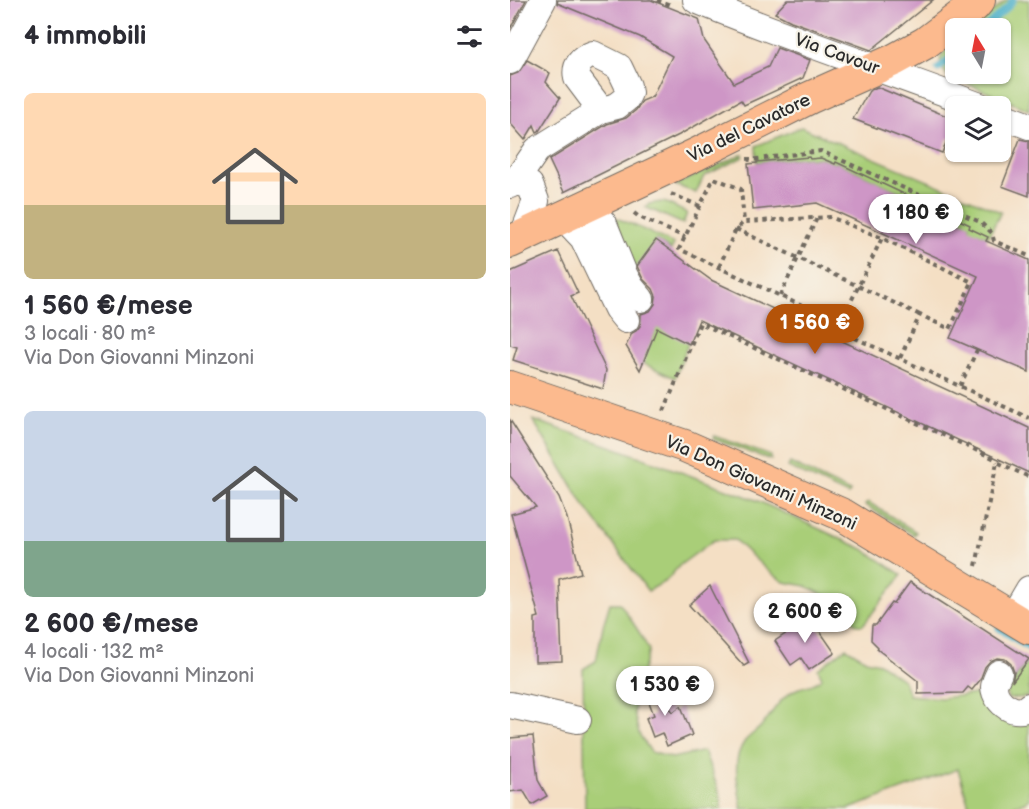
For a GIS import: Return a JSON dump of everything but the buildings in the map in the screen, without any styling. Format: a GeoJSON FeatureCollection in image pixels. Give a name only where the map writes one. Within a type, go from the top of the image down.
{"type":"FeatureCollection","features":[{"type":"Feature","properties":{"kind":"main road","name":"Via del Cavatore"},"geometry":{"type":"LineString","coordinates":[[516,238],[926,43],[979,0]]}},
{"type":"Feature","properties":{"kind":"main road","name":"Via Don Giovanni Minzoni"},"geometry":{"type":"LineString","coordinates":[[510,387],[686,446],[843,515],[1021,623]]}},
{"type":"Feature","properties":{"kind":"street"},"geometry":{"type":"LineString","coordinates":[[510,61],[543,0]]}},
{"type":"Feature","properties":{"kind":"street","name":"Via Cavour"},"geometry":{"type":"LineString","coordinates":[[700,1],[875,69],[953,96]]}},
{"type":"Feature","properties":{"kind":"street"},"geometry":{"type":"LineString","coordinates":[[513,184],[537,150],[601,110]]}},
{"type":"Feature","properties":{"kind":"street"},"geometry":{"type":"LineString","coordinates":[[1011,119],[1029,126]]}},
{"type":"Feature","properties":{"kind":"street"},"geometry":{"type":"LineString","coordinates":[[513,184],[530,185],[536,201],[516,238]]}},
{"type":"Feature","properties":{"kind":"street"},"geometry":{"type":"LineString","coordinates":[[586,206],[604,224],[625,276],[641,299]]}},
{"type":"Feature","properties":{"kind":"street"},"geometry":{"type":"LineString","coordinates":[[586,206],[583,238],[617,309],[626,320]]}},
{"type":"Feature","properties":{"kind":"street"},"geometry":{"type":"LineString","coordinates":[[1021,623],[1029,590]]}},
{"type":"Feature","properties":{"kind":"street"},"geometry":{"type":"LineString","coordinates":[[999,673],[994,686],[1004,705],[1018,712],[1029,706]]}},
{"type":"Feature","properties":{"kind":"street"},"geometry":{"type":"LineString","coordinates":[[510,705],[578,720]]}},
{"type":"Feature","properties":{"kind":"path"},"geometry":{"type":"LineString","coordinates":[[738,134],[748,149],[750,160],[821,151],[980,222],[992,233],[994,241],[1029,256]]}},
{"type":"Feature","properties":{"kind":"path"},"geometry":{"type":"LineString","coordinates":[[744,222],[741,189],[714,178],[679,249],[858,332],[855,338],[1029,418]]}},
{"type":"Feature","properties":{"kind":"path"},"geometry":{"type":"LineString","coordinates":[[692,203],[700,206]]}},
{"type":"Feature","properties":{"kind":"path"},"geometry":{"type":"LineString","coordinates":[[586,206],[639,217],[685,237]]}},
{"type":"Feature","properties":{"kind":"path"},"geometry":{"type":"LineString","coordinates":[[718,267],[736,229],[744,222],[830,217],[882,238],[972,282],[951,328],[736,229]]}},
{"type":"Feature","properties":{"kind":"path"},"geometry":{"type":"LineString","coordinates":[[780,296],[817,218]]}},
{"type":"Feature","properties":{"kind":"path"},"geometry":{"type":"LineString","coordinates":[[840,324],[882,238]]}},
{"type":"Feature","properties":{"kind":"path"},"geometry":{"type":"LineString","coordinates":[[900,358],[921,315]]}},
{"type":"Feature","properties":{"kind":"path"},"geometry":{"type":"LineString","coordinates":[[662,416],[700,323],[995,459],[1029,477]]}},
{"type":"Feature","properties":{"kind":"path"},"geometry":{"type":"LineString","coordinates":[[960,386],[977,350]]}},
{"type":"Feature","properties":{"kind":"path"},"geometry":{"type":"LineString","coordinates":[[975,570],[997,462]]}},
{"type":"Feature","properties":{"kind":"green space"},"geometry":{"type":"Polygon","coordinates":[[[1007,0],[1029,0],[1029,110],[1011,102],[1011,96],[996,96],[968,84],[1011,84],[1011,18],[984,18],[1007,0]]]}},
{"type":"Feature","properties":{"kind":"green space"},"geometry":{"type":"Polygon","coordinates":[[[945,51],[945,72],[940,60],[945,51]]]}},
{"type":"Feature","properties":{"kind":"green space"},"geometry":{"type":"Polygon","coordinates":[[[801,127],[1001,212],[988,237],[968,229],[970,225],[836,162],[835,164],[821,158],[810,159],[809,157],[757,162],[756,146],[801,127]]]}},
{"type":"Feature","properties":{"kind":"green space"},"geometry":{"type":"Polygon","coordinates":[[[743,154],[743,157],[704,176],[696,193],[675,185],[743,154]]]}},
{"type":"Feature","properties":{"kind":"green space"},"geometry":{"type":"Polygon","coordinates":[[[661,202],[687,213],[683,224],[645,207],[661,202]]]}},
{"type":"Feature","properties":{"kind":"green space"},"geometry":{"type":"Polygon","coordinates":[[[614,217],[674,244],[671,250],[656,240],[641,268],[637,266],[630,274],[614,217]]]}},
{"type":"Feature","properties":{"kind":"green space"},"geometry":{"type":"Polygon","coordinates":[[[650,296],[694,328],[675,378],[642,363],[632,338],[650,296]]]}},
{"type":"Feature","properties":{"kind":"green space"},"geometry":{"type":"Polygon","coordinates":[[[533,420],[756,500],[863,549],[902,575],[863,625],[857,625],[826,596],[806,586],[784,582],[767,570],[735,540],[714,540],[680,565],[666,581],[648,591],[584,505],[533,420]]]}},
{"type":"Feature","properties":{"kind":"green space"},"geometry":{"type":"Polygon","coordinates":[[[714,436],[771,456],[771,460],[713,439],[714,436]]]}},
{"type":"Feature","properties":{"kind":"green space"},"geometry":{"type":"Polygon","coordinates":[[[790,463],[850,492],[848,495],[788,467],[790,463]]]}},
{"type":"Feature","properties":{"kind":"green space"},"geometry":{"type":"Polygon","coordinates":[[[868,502],[916,532],[914,535],[865,505],[868,502]]]}},
{"type":"Feature","properties":{"kind":"green space"},"geometry":{"type":"Polygon","coordinates":[[[610,603],[620,603],[649,650],[636,692],[634,713],[639,734],[651,752],[672,758],[704,751],[720,794],[722,809],[585,809],[583,669],[596,661],[610,603]]]}},
{"type":"Feature","properties":{"kind":"green space"},"geometry":{"type":"Polygon","coordinates":[[[846,648],[866,660],[879,663],[904,681],[909,695],[941,698],[976,694],[991,699],[1029,719],[1029,800],[1008,809],[970,809],[958,769],[849,809],[742,809],[737,765],[740,749],[745,741],[763,725],[789,694],[822,678],[818,669],[846,648]]]}},
{"type":"Feature","properties":{"kind":"green space"},"geometry":{"type":"Polygon","coordinates":[[[1029,659],[1028,697],[1008,699],[1004,677],[1013,682],[1029,659]]]}},
{"type":"Feature","properties":{"kind":"waterway"},"geometry":{"type":"LineString","coordinates":[[995,18],[1013,0]]}},
{"type":"Feature","properties":{"kind":"waterway"},"geometry":{"type":"LineString","coordinates":[[938,69],[945,63]]}},
{"type":"Feature","properties":{"kind":"waterway"},"geometry":{"type":"LineString","coordinates":[[999,628],[1029,648]]}}]}
